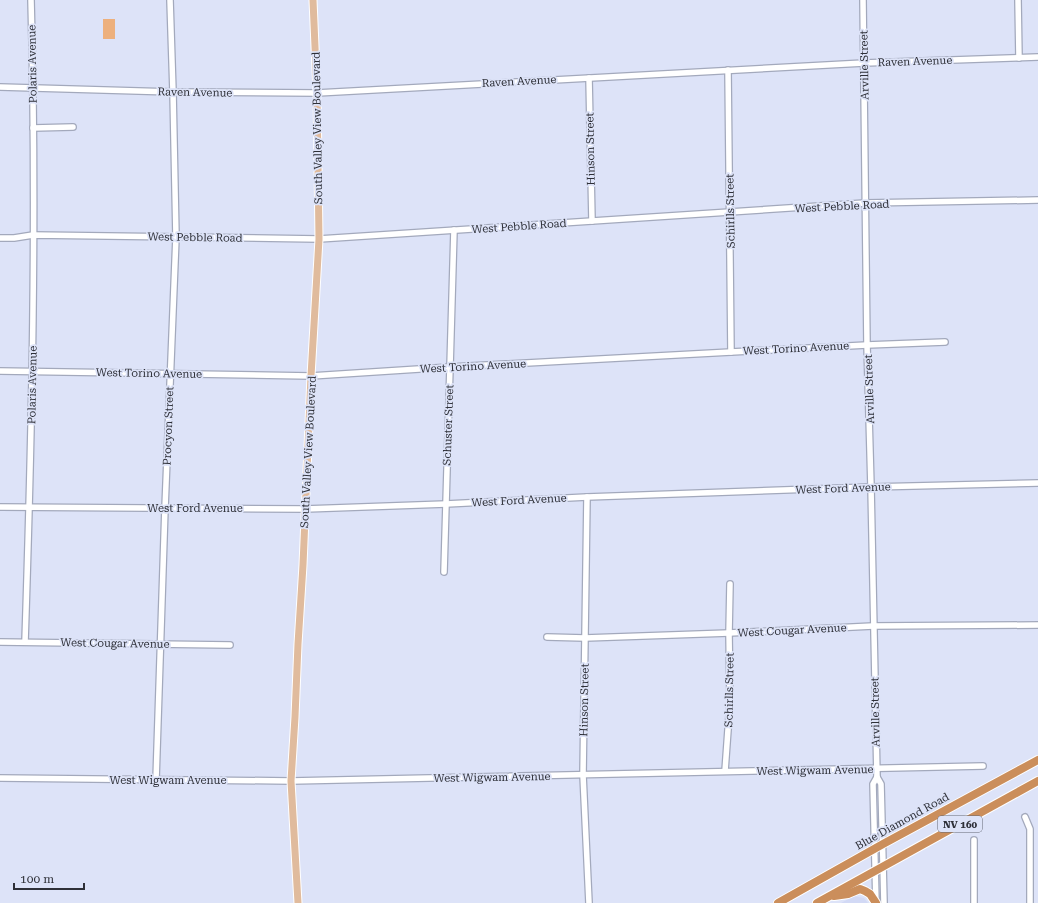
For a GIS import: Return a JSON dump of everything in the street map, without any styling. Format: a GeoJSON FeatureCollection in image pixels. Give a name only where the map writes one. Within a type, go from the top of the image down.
{"type":"FeatureCollection","features":[{"type":"Feature","properties":{"kind":"highway","name":"Blue Diamond Road"},"geometry":{"type":"LineString","coordinates":[[778,903],[882,844],[1038,760]]}},
{"type":"Feature","properties":{"kind":"highway","name":"NV 160"},"geometry":{"type":"LineString","coordinates":[[817,903],[1038,781]]}},
{"type":"Feature","properties":{"kind":"highway"},"geometry":{"type":"LineString","coordinates":[[827,898],[848,894],[860,889],[870,894],[876,903]]}},
{"type":"Feature","properties":{"kind":"main road","name":"South Valley View Boulevard"},"geometry":{"type":"LineString","coordinates":[[298,903],[291,781],[319,239],[317,93],[313,0]]}},
{"type":"Feature","properties":{"kind":"street","name":"Polaris Avenue"},"geometry":{"type":"LineString","coordinates":[[25,642],[34,235],[31,0]]}},
{"type":"Feature","properties":{"kind":"street","name":"Procyon Street"},"geometry":{"type":"LineString","coordinates":[[156,780],[176,237],[174,92],[170,0]]}},
{"type":"Feature","properties":{"kind":"street","name":"Arville Street"},"geometry":{"type":"LineString","coordinates":[[863,0],[867,345],[876,768],[877,777],[881,784],[882,844],[876,903]]}},
{"type":"Feature","properties":{"kind":"street"},"geometry":{"type":"LineString","coordinates":[[1018,0],[1019,58]]}},
{"type":"Feature","properties":{"kind":"street","name":"Raven Avenue"},"geometry":{"type":"LineString","coordinates":[[0,87],[174,92],[317,93],[864,63],[1038,58]]}},
{"type":"Feature","properties":{"kind":"street","name":"Schirlls Street"},"geometry":{"type":"LineString","coordinates":[[728,70],[731,352]]}},
{"type":"Feature","properties":{"kind":"street","name":"Hinson Street"},"geometry":{"type":"LineString","coordinates":[[589,78],[592,221]]}},
{"type":"Feature","properties":{"kind":"street"},"geometry":{"type":"LineString","coordinates":[[33,128],[73,127]]}},
{"type":"Feature","properties":{"kind":"street","name":"West Pebble Road"},"geometry":{"type":"LineString","coordinates":[[0,238],[14,238],[34,235],[319,239],[865,203],[1038,200]]}},
{"type":"Feature","properties":{"kind":"street","name":"Schuster Street"},"geometry":{"type":"LineString","coordinates":[[444,572],[454,230]]}},
{"type":"Feature","properties":{"kind":"street","name":"West Torino Avenue"},"geometry":{"type":"LineString","coordinates":[[0,371],[311,376],[450,366],[945,342]]}},
{"type":"Feature","properties":{"kind":"street","name":"West Ford Avenue"},"geometry":{"type":"LineString","coordinates":[[0,507],[305,509],[871,486],[1038,483]]}},
{"type":"Feature","properties":{"kind":"street","name":"Hinson Street"},"geometry":{"type":"LineString","coordinates":[[587,497],[583,775],[590,903]]}},
{"type":"Feature","properties":{"kind":"street","name":"Schirlls Street"},"geometry":{"type":"LineString","coordinates":[[726,771],[730,702],[730,584]]}},
{"type":"Feature","properties":{"kind":"street","name":"West Cougar Avenue"},"geometry":{"type":"LineString","coordinates":[[547,637],[585,638],[873,626],[1038,625]]}},
{"type":"Feature","properties":{"kind":"street","name":"West Cougar Avenue"},"geometry":{"type":"LineString","coordinates":[[0,642],[230,645]]}},
{"type":"Feature","properties":{"kind":"street","name":"West Wigwam Avenue"},"geometry":{"type":"LineString","coordinates":[[0,778],[291,781],[983,766]]}},
{"type":"Feature","properties":{"kind":"street","name":"Arville Street"},"geometry":{"type":"LineString","coordinates":[[877,777],[873,784],[875,849],[884,903]]}},
{"type":"Feature","properties":{"kind":"street"},"geometry":{"type":"LineString","coordinates":[[1024,817],[1030,828],[1030,903]]}},
{"type":"Feature","properties":{"kind":"street"},"geometry":{"type":"LineString","coordinates":[[974,840],[974,903]]}},
{"type":"Feature","properties":{"kind":"shaded area"},"geometry":{"type":"Polygon","coordinates":[[[103,19],[115,19],[115,39],[103,39],[103,19]]]}},
{"type":"Feature","properties":{"kind":"shaded area"},"geometry":{"type":"Polygon","coordinates":[[[854,896],[864,898],[868,903],[841,903],[854,896]]]}}]}
